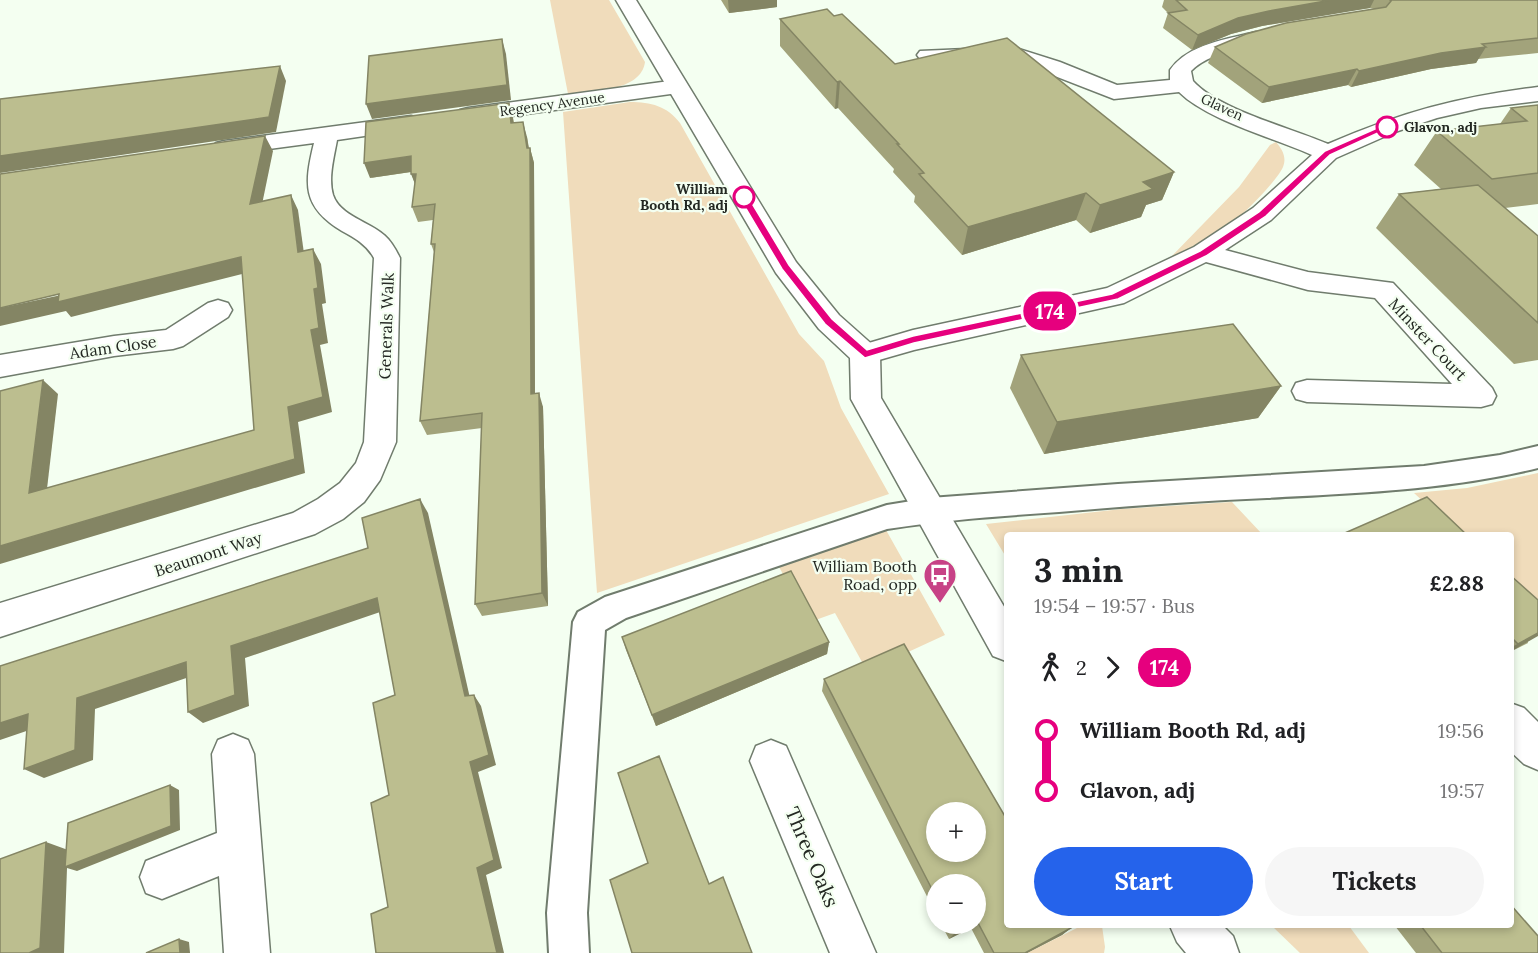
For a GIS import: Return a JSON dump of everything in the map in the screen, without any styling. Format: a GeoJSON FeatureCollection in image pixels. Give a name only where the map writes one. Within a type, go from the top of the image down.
{"type":"FeatureCollection","features":[{"type":"Feature","properties":{"kind":"street"},"geometry":{"type":"LineString","coordinates":[[626,0],[786,267],[828,322],[865,354],[866,399],[1004,640]]}},
{"type":"Feature","properties":{"kind":"street","name":"Glaven"},"geometry":{"type":"LineString","coordinates":[[1276,33],[1222,47],[1190,61],[1181,69],[1183,84],[1202,100],[1328,153]]}},
{"type":"Feature","properties":{"kind":"street"},"geometry":{"type":"LineString","coordinates":[[927,55],[1013,53],[1053,66],[1114,92],[1183,84]]}},
{"type":"Feature","properties":{"kind":"street","name":"Regency Avenue"},"geometry":{"type":"LineString","coordinates":[[201,152],[677,87]]}},
{"type":"Feature","properties":{"kind":"street"},"geometry":{"type":"LineString","coordinates":[[1110,116],[1114,92]]}},
{"type":"Feature","properties":{"kind":"street"},"geometry":{"type":"LineString","coordinates":[[865,354],[913,340],[1114,296],[1203,254],[1263,214],[1328,153],[1387,127],[1430,113],[1481,101],[1538,94]]}},
{"type":"Feature","properties":{"kind":"street","name":"Generals Walk"},"geometry":{"type":"LineString","coordinates":[[327,134],[319,186],[322,200],[330,211],[374,239],[387,258],[380,442]]}},
{"type":"Feature","properties":{"kind":"street","name":"Minster Court"},"geometry":{"type":"LineString","coordinates":[[1203,254],[1308,281],[1383,290],[1481,396],[1307,392]]}},
{"type":"Feature","properties":{"kind":"street","name":"Adam Close"},"geometry":{"type":"LineString","coordinates":[[0,366],[114,346],[173,339],[218,310]]}},
{"type":"Feature","properties":{"kind":"street","name":"Beaumont Way"},"geometry":{"type":"LineString","coordinates":[[0,620],[303,524],[328,512],[347,498],[374,464],[380,442]]}},
{"type":"Feature","properties":{"kind":"street"},"geometry":{"type":"LineString","coordinates":[[569,953],[567,913],[589,622],[616,607],[887,517],[930,510],[1230,488],[1395,481],[1467,472],[1538,457]]}},
{"type":"Feature","properties":{"kind":"street"},"geometry":{"type":"LineString","coordinates":[[1514,726],[1538,750]]}},
{"type":"Feature","properties":{"kind":"street"},"geometry":{"type":"LineString","coordinates":[[233,754],[247,953]]}},
{"type":"Feature","properties":{"kind":"street","name":"Three Oaks"},"geometry":{"type":"LineString","coordinates":[[771,761],[853,953]]}},
{"type":"Feature","properties":{"kind":"street"},"geometry":{"type":"LineString","coordinates":[[162,877],[238,847]]}},
{"type":"Feature","properties":{"kind":"shaded area"},"geometry":{"type":"Polygon","coordinates":[[[550,0],[609,0],[645,62],[635,79],[614,88],[568,94],[550,0]]]}},
{"type":"Feature","properties":{"kind":"shaded area"},"geometry":{"type":"Polygon","coordinates":[[[630,102],[658,106],[680,123],[799,334],[824,361],[841,408],[889,494],[597,593],[563,112],[630,102]]]}},
{"type":"Feature","properties":{"kind":"shaded area"},"geometry":{"type":"Polygon","coordinates":[[[1276,142],[1283,153],[1284,163],[1279,174],[1264,192],[1229,226],[1197,246],[1169,259],[1239,187],[1270,145],[1276,142]]]}},
{"type":"Feature","properties":{"kind":"shaded area"},"geometry":{"type":"Polygon","coordinates":[[[1538,473],[1538,609],[1514,586],[1514,532],[1456,532],[1414,493],[1467,488],[1538,473]]]}},
{"type":"Feature","properties":{"kind":"shaded area"},"geometry":{"type":"Polygon","coordinates":[[[1232,502],[1260,532],[1004,532],[1004,554],[986,524],[1122,509],[1232,502]]]}},
{"type":"Feature","properties":{"kind":"shaded area"},"geometry":{"type":"Polygon","coordinates":[[[886,530],[945,635],[867,671],[835,613],[810,622],[779,567],[886,530]]]}},
{"type":"Feature","properties":{"kind":"shaded area"},"geometry":{"type":"Polygon","coordinates":[[[1077,928],[1102,928],[1104,953],[1027,953],[1077,928]]]}},
{"type":"Feature","properties":{"kind":"shaded area"},"geometry":{"type":"Polygon","coordinates":[[[1274,928],[1350,928],[1369,953],[1300,953],[1274,928]]]}},
{"type":"Feature","properties":{"kind":"building"},"geometry":{"type":"Polygon","coordinates":[[[1176,0],[1331,0],[1238,18],[1198,35],[1168,13],[1187,10],[1176,0]]]}},
{"type":"Feature","properties":{"kind":"building"},"geometry":{"type":"Polygon","coordinates":[[[1390,0],[1538,0],[1538,38],[1482,44],[1486,47],[1441,53],[1269,87],[1215,47],[1246,34],[1286,23],[1386,7],[1390,0]]]}},
{"type":"Feature","properties":{"kind":"building"},"geometry":{"type":"Polygon","coordinates":[[[827,9],[834,16],[842,14],[895,64],[1007,38],[1174,172],[1143,182],[1153,189],[1100,205],[1086,193],[968,227],[919,174],[924,173],[897,144],[899,144],[840,81],[837,82],[780,19],[827,9]]]}},
{"type":"Feature","properties":{"kind":"building"},"geometry":{"type":"Polygon","coordinates":[[[502,39],[507,85],[366,104],[369,56],[502,39]]]}},
{"type":"Feature","properties":{"kind":"building"},"geometry":{"type":"Polygon","coordinates":[[[280,66],[269,117],[0,156],[0,99],[280,66]]]}},
{"type":"Feature","properties":{"kind":"building"},"geometry":{"type":"Polygon","coordinates":[[[509,103],[511,123],[523,122],[527,148],[530,148],[531,394],[539,393],[542,593],[475,604],[482,413],[420,421],[435,244],[431,244],[435,204],[412,207],[416,174],[411,174],[411,156],[364,163],[366,122],[509,103]]]}},
{"type":"Feature","properties":{"kind":"building"},"geometry":{"type":"Polygon","coordinates":[[[1538,105],[1538,173],[1492,179],[1437,131],[1527,121],[1511,108],[1538,105]]]}},
{"type":"Feature","properties":{"kind":"building"},"geometry":{"type":"Polygon","coordinates":[[[265,136],[250,204],[291,195],[298,252],[313,249],[318,288],[314,289],[319,328],[311,330],[323,397],[288,407],[295,459],[0,546],[0,391],[43,380],[29,493],[254,430],[241,257],[58,302],[59,294],[0,308],[0,174],[265,136]]]}},
{"type":"Feature","properties":{"kind":"building"},"geometry":{"type":"Polygon","coordinates":[[[1478,185],[1538,236],[1538,323],[1399,194],[1478,185]]]}},
{"type":"Feature","properties":{"kind":"building"},"geometry":{"type":"Polygon","coordinates":[[[1233,324],[1281,386],[1057,422],[1021,355],[1233,324]]]}},
{"type":"Feature","properties":{"kind":"building"},"geometry":{"type":"Polygon","coordinates":[[[1427,497],[1464,532],[1347,532],[1427,497]]]}},
{"type":"Feature","properties":{"kind":"building"},"geometry":{"type":"Polygon","coordinates":[[[420,499],[465,696],[474,695],[489,755],[470,762],[494,860],[477,868],[497,953],[376,953],[371,914],[388,907],[371,803],[389,795],[373,703],[395,695],[377,598],[231,646],[235,695],[188,712],[186,662],[77,698],[75,750],[24,769],[28,714],[0,723],[0,666],[368,548],[362,518],[420,499]]]}},
{"type":"Feature","properties":{"kind":"building"},"geometry":{"type":"Polygon","coordinates":[[[791,571],[829,642],[652,715],[622,637],[791,571]]]}},
{"type":"Feature","properties":{"kind":"building"},"geometry":{"type":"Polygon","coordinates":[[[1514,579],[1538,600],[1538,633],[1518,644],[1514,640],[1514,579]]]}},
{"type":"Feature","properties":{"kind":"building"},"geometry":{"type":"Polygon","coordinates":[[[904,644],[1004,815],[1004,928],[1071,928],[1025,953],[994,953],[984,934],[986,934],[986,874],[926,874],[926,878],[824,679],[904,644]]]}},
{"type":"Feature","properties":{"kind":"building"},"geometry":{"type":"Polygon","coordinates":[[[659,756],[709,884],[723,877],[752,953],[632,953],[610,880],[648,863],[618,773],[659,756]]]}},
{"type":"Feature","properties":{"kind":"building"},"geometry":{"type":"Polygon","coordinates":[[[170,785],[171,826],[65,867],[68,823],[170,785]]]}},
{"type":"Feature","properties":{"kind":"building"},"geometry":{"type":"Polygon","coordinates":[[[46,842],[40,948],[29,953],[0,953],[0,859],[46,842]]]}},
{"type":"Feature","properties":{"kind":"building"},"geometry":{"type":"Polygon","coordinates":[[[1514,909],[1538,936],[1538,953],[1442,953],[1423,928],[1514,928],[1514,909]]]}},
{"type":"Feature","properties":{"kind":"building"},"geometry":{"type":"Polygon","coordinates":[[[179,939],[180,953],[146,953],[179,939]]]}},
{"type":"Feature","properties":{"kind":"bus line","name":"174"},"geometry":{"type":"LineString","coordinates":[[744,197],[786,267],[828,322],[865,354],[913,340],[1000,323],[1114,296],[1203,254],[1263,214],[1328,153],[1387,127]]}},
{"type":"Feature","properties":{"kind":"place","name":"Glavon, adj"},"geometry":{"type":"Point","coordinates":[1387,127]}},
{"type":"Feature","properties":{"kind":"place","name":"William Booth Rd, adj"},"geometry":{"type":"Point","coordinates":[744,197]}},
{"type":"Feature","properties":{"kind":"place","name":"William Booth Road, opp"},"geometry":{"type":"Point","coordinates":[940,604]}}]}
